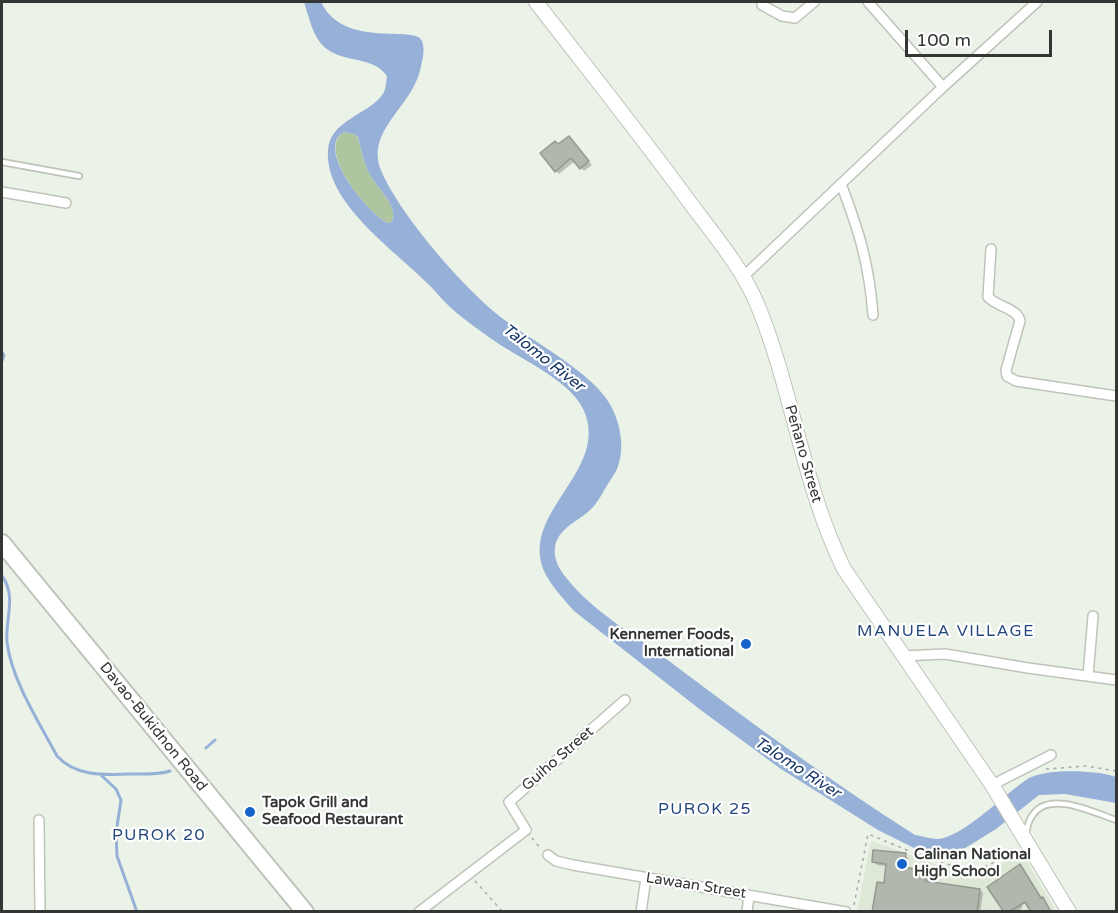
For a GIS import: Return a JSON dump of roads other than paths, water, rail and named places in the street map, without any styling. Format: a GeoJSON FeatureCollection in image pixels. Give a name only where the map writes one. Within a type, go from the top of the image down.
{"type":"FeatureCollection","features":[{"type":"Feature","properties":{"kind":"highway","name":"Davao-Bukidnon Road"},"geometry":{"type":"LineString","coordinates":[[2,543],[305,912]]}},
{"type":"Feature","properties":{"kind":"street","name":"Peñano Street"},"geometry":{"type":"LineString","coordinates":[[536,2],[671,177],[743,277],[757,305],[771,343],[830,542],[843,569],[996,791],[1069,912]]}},
{"type":"Feature","properties":{"kind":"street"},"geometry":{"type":"LineString","coordinates":[[762,5],[782,16],[795,18],[814,2]]}},
{"type":"Feature","properties":{"kind":"street"},"geometry":{"type":"LineString","coordinates":[[868,2],[943,87]]}},
{"type":"Feature","properties":{"kind":"street"},"geometry":{"type":"LineString","coordinates":[[743,277],[943,87],[1037,2]]}},
{"type":"Feature","properties":{"kind":"street"},"geometry":{"type":"LineString","coordinates":[[841,184],[866,254],[873,315]]}},
{"type":"Feature","properties":{"kind":"street"},"geometry":{"type":"LineString","coordinates":[[2,192],[66,203]]}},
{"type":"Feature","properties":{"kind":"street"},"geometry":{"type":"LineString","coordinates":[[992,249],[988,297],[994,303],[1016,313],[1020,321],[1006,370],[1007,376],[1016,381],[1116,396]]}},
{"type":"Feature","properties":{"kind":"street"},"geometry":{"type":"LineString","coordinates":[[1088,676],[1093,616]]}},
{"type":"Feature","properties":{"kind":"street"},"geometry":{"type":"LineString","coordinates":[[903,656],[945,654],[1116,680]]}},
{"type":"Feature","properties":{"kind":"street","name":"Guiho Street"},"geometry":{"type":"LineString","coordinates":[[419,912],[526,830],[509,802],[625,700]]}},
{"type":"Feature","properties":{"kind":"street"},"geometry":{"type":"LineString","coordinates":[[996,791],[1052,755]]}},
{"type":"Feature","properties":{"kind":"street"},"geometry":{"type":"LineString","coordinates":[[39,820],[40,912]]}},
{"type":"Feature","properties":{"kind":"street","name":"Lawaan Street"},"geometry":{"type":"LineString","coordinates":[[548,855],[556,861],[573,865],[846,912]]}},
{"type":"Feature","properties":{"kind":"street"},"geometry":{"type":"LineString","coordinates":[[641,912],[646,878]]}},
{"type":"Feature","properties":{"kind":"street"},"geometry":{"type":"LineString","coordinates":[[747,912],[749,895]]}},
{"type":"Feature","properties":{"kind":"lane"},"geometry":{"type":"LineString","coordinates":[[2,162],[80,176]]}},
{"type":"Feature","properties":{"kind":"lane"},"geometry":{"type":"LineString","coordinates":[[1021,832],[1042,806],[1050,804],[1071,805],[1116,820]]}},
{"type":"Feature","properties":{"kind":"water","name":"Talomo River"},"geometry":{"type":"Polygon","coordinates":[[[304,2],[321,2],[332,17],[346,26],[361,31],[407,34],[417,36],[422,41],[423,57],[417,81],[392,118],[380,142],[378,155],[381,170],[390,188],[402,208],[436,252],[490,309],[578,371],[603,394],[611,406],[619,427],[621,443],[617,469],[596,503],[588,512],[568,526],[560,535],[555,547],[555,556],[560,569],[590,603],[760,728],[915,835],[938,839],[959,831],[1026,780],[1044,773],[1083,772],[1116,777],[1116,803],[1065,794],[1039,795],[996,829],[962,850],[935,855],[922,852],[878,830],[781,769],[702,711],[574,611],[546,575],[540,554],[542,534],[550,514],[584,457],[589,437],[586,416],[580,404],[560,382],[493,340],[455,311],[379,239],[348,206],[337,188],[330,169],[328,150],[330,140],[342,125],[383,94],[387,76],[374,65],[334,53],[322,45],[315,34],[304,2]],[[344,132],[336,140],[335,152],[339,165],[347,180],[368,207],[388,223],[392,222],[390,204],[370,175],[358,137],[344,132]]]}},
{"type":"Feature","properties":{"kind":"waterway"},"geometry":{"type":"LineString","coordinates":[[2,352],[4,355],[2,361]]}},
{"type":"Feature","properties":{"kind":"waterway"},"geometry":{"type":"LineString","coordinates":[[2,576],[9,592],[7,642],[14,671],[27,701],[57,756],[73,768],[92,773],[112,775],[170,771]]}},
{"type":"Feature","properties":{"kind":"waterway"},"geometry":{"type":"LineString","coordinates":[[206,748],[215,740]]}},
{"type":"Feature","properties":{"kind":"waterway"},"geometry":{"type":"LineString","coordinates":[[102,776],[116,789],[121,800],[116,833],[117,856],[137,912]]}},
{"type":"Feature","properties":{"kind":"place","name":"Kennemer Foods, International"},"geometry":{"type":"Point","coordinates":[746,644]}},
{"type":"Feature","properties":{"kind":"place","name":"Tapok Grill and Seafood Restaurant"},"geometry":{"type":"Point","coordinates":[250,812]}},
{"type":"Feature","properties":{"kind":"place","name":"Calinan National High School"},"geometry":{"type":"Point","coordinates":[902,864]}},
{"type":"Feature","properties":{"kind":"district","name":"MANUELA VILLAGE"},"geometry":{"type":"Point","coordinates":[946,632]}},
{"type":"Feature","properties":{"kind":"district","name":"PUROK 25"},"geometry":{"type":"Point","coordinates":[705,810]}},
{"type":"Feature","properties":{"kind":"district","name":"PUROK 20"},"geometry":{"type":"Point","coordinates":[159,836]}}]}
